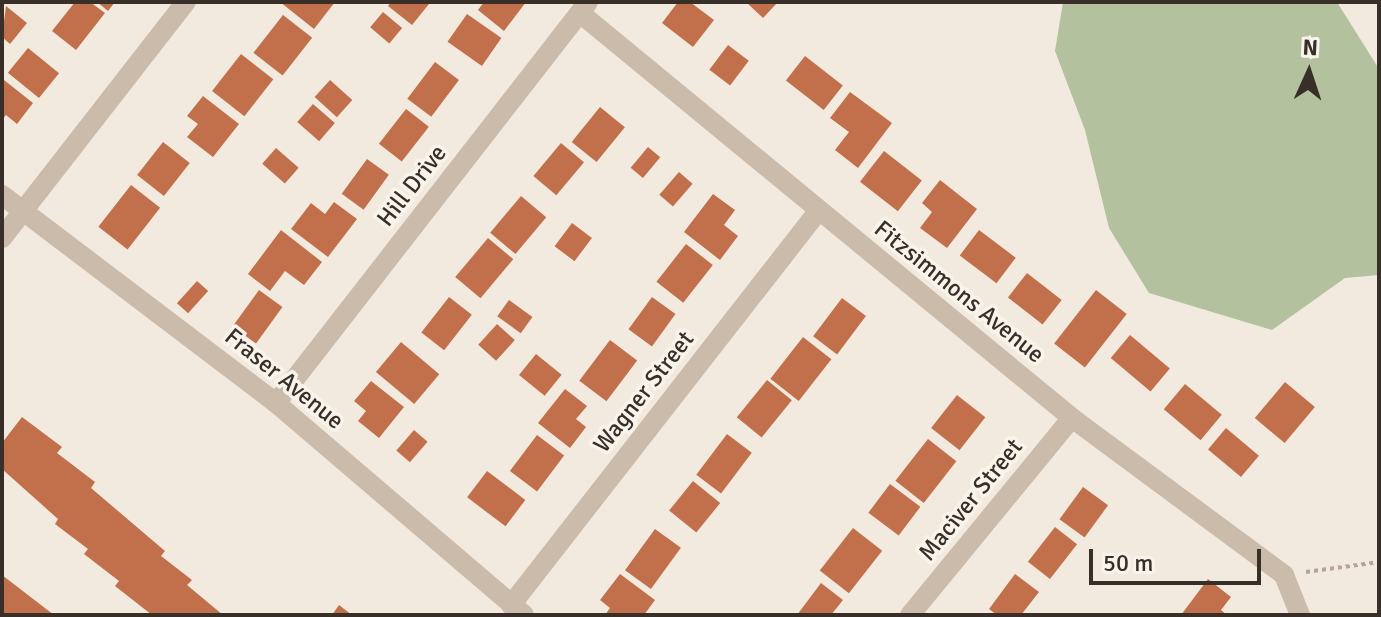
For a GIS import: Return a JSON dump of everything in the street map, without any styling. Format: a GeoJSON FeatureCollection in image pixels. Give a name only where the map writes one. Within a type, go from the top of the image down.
{"type":"FeatureCollection","features":[{"type":"Feature","properties":{"kind":"street"},"geometry":{"type":"LineString","coordinates":[[2,238],[186,2]]}},
{"type":"Feature","properties":{"kind":"street","name":"Fitzsimmons Avenue"},"geometry":{"type":"LineString","coordinates":[[584,8],[819,210],[1072,418],[1284,575],[1300,613]]}},
{"type":"Feature","properties":{"kind":"street","name":"Hill Drive"},"geometry":{"type":"LineString","coordinates":[[276,403],[584,8]]}},
{"type":"Feature","properties":{"kind":"street","name":"Fraser Avenue"},"geometry":{"type":"LineString","coordinates":[[2,195],[276,403],[518,610]]}},
{"type":"Feature","properties":{"kind":"street","name":"Wagner Street"},"geometry":{"type":"LineString","coordinates":[[518,610],[819,210]]}},
{"type":"Feature","properties":{"kind":"street","name":"Maciver Street"},"geometry":{"type":"LineString","coordinates":[[910,615],[1072,418]]}},
{"type":"Feature","properties":{"kind":"path"},"geometry":{"type":"LineString","coordinates":[[1284,575],[1379,562]]}},
{"type":"Feature","properties":{"kind":"green space"},"geometry":{"type":"Polygon","coordinates":[[[1063,2],[1337,2],[1379,69],[1379,275],[1345,278],[1272,330],[1149,293],[1109,228],[1085,130],[1055,51],[1063,2]]]}},
{"type":"Feature","properties":{"kind":"building"},"geometry":{"type":"Polygon","coordinates":[[[75,2],[90,2],[105,13],[76,50],[52,31],[75,2]]]}},
{"type":"Feature","properties":{"kind":"building"},"geometry":{"type":"Polygon","coordinates":[[[97,2],[115,2],[108,11],[97,2]]]}},
{"type":"Feature","properties":{"kind":"building"},"geometry":{"type":"Polygon","coordinates":[[[280,2],[335,2],[314,29],[280,2]]]}},
{"type":"Feature","properties":{"kind":"building"},"geometry":{"type":"Polygon","coordinates":[[[391,2],[429,4],[412,25],[388,6],[391,2]]]}},
{"type":"Feature","properties":{"kind":"building"},"geometry":{"type":"Polygon","coordinates":[[[484,2],[526,2],[504,31],[478,10],[484,2]]]}},
{"type":"Feature","properties":{"kind":"building"},"geometry":{"type":"Polygon","coordinates":[[[678,2],[690,2],[714,20],[693,47],[662,23],[678,2]]]}},
{"type":"Feature","properties":{"kind":"building"},"geometry":{"type":"Polygon","coordinates":[[[746,2],[778,2],[763,18],[746,2]]]}},
{"type":"Feature","properties":{"kind":"building"},"geometry":{"type":"Polygon","coordinates":[[[6,6],[27,23],[10,44],[2,37],[6,6]]]}},
{"type":"Feature","properties":{"kind":"building"},"geometry":{"type":"Polygon","coordinates":[[[383,12],[402,28],[389,43],[370,27],[383,12]]]}},
{"type":"Feature","properties":{"kind":"building"},"geometry":{"type":"Polygon","coordinates":[[[467,14],[501,38],[482,66],[447,42],[467,14]]]}},
{"type":"Feature","properties":{"kind":"building"},"geometry":{"type":"Polygon","coordinates":[[[283,15],[312,38],[283,76],[253,53],[283,15]]]}},
{"type":"Feature","properties":{"kind":"building"},"geometry":{"type":"Polygon","coordinates":[[[728,45],[749,61],[730,85],[709,70],[728,45]]]}},
{"type":"Feature","properties":{"kind":"building"},"geometry":{"type":"Polygon","coordinates":[[[28,48],[59,73],[39,98],[8,73],[28,48]]]}},
{"type":"Feature","properties":{"kind":"building"},"geometry":{"type":"Polygon","coordinates":[[[241,54],[273,79],[244,116],[212,91],[241,54]]]}},
{"type":"Feature","properties":{"kind":"building"},"geometry":{"type":"Polygon","coordinates":[[[805,56],[843,86],[824,110],[786,80],[805,56]]]}},
{"type":"Feature","properties":{"kind":"building"},"geometry":{"type":"Polygon","coordinates":[[[435,62],[459,80],[431,117],[407,99],[435,62]]]}},
{"type":"Feature","properties":{"kind":"building"},"geometry":{"type":"Polygon","coordinates":[[[4,80],[33,103],[17,124],[6,115],[2,120],[4,80]]]}},
{"type":"Feature","properties":{"kind":"building"},"geometry":{"type":"Polygon","coordinates":[[[330,80],[352,100],[337,117],[315,97],[330,80]]]}},
{"type":"Feature","properties":{"kind":"building"},"geometry":{"type":"Polygon","coordinates":[[[850,92],[892,123],[858,168],[835,150],[849,132],[830,118],[850,92]]]}},
{"type":"Feature","properties":{"kind":"building"},"geometry":{"type":"Polygon","coordinates":[[[203,96],[239,124],[213,157],[187,137],[198,124],[187,116],[203,96]]]}},
{"type":"Feature","properties":{"kind":"building"},"geometry":{"type":"Polygon","coordinates":[[[313,104],[335,123],[319,141],[297,122],[313,104]]]}},
{"type":"Feature","properties":{"kind":"building"},"geometry":{"type":"Polygon","coordinates":[[[600,107],[625,127],[597,162],[572,142],[600,107]]]}},
{"type":"Feature","properties":{"kind":"building"},"geometry":{"type":"Polygon","coordinates":[[[406,109],[429,127],[402,162],[379,144],[406,109]]]}},
{"type":"Feature","properties":{"kind":"building"},"geometry":{"type":"Polygon","coordinates":[[[163,142],[190,163],[164,196],[137,175],[163,142]]]}},
{"type":"Feature","properties":{"kind":"building"},"geometry":{"type":"Polygon","coordinates":[[[561,143],[584,162],[556,195],[533,176],[561,143]]]}},
{"type":"Feature","properties":{"kind":"building"},"geometry":{"type":"Polygon","coordinates":[[[648,147],[660,157],[643,178],[631,168],[648,147]]]}},
{"type":"Feature","properties":{"kind":"building"},"geometry":{"type":"Polygon","coordinates":[[[276,148],[299,168],[285,184],[262,164],[276,148]]]}},
{"type":"Feature","properties":{"kind":"building"},"geometry":{"type":"Polygon","coordinates":[[[884,151],[922,181],[898,211],[860,182],[884,151]]]}},
{"type":"Feature","properties":{"kind":"building"},"geometry":{"type":"Polygon","coordinates":[[[367,159],[389,175],[364,210],[342,194],[367,159]]]}},
{"type":"Feature","properties":{"kind":"building"},"geometry":{"type":"Polygon","coordinates":[[[679,172],[693,184],[673,206],[659,195],[679,172]]]}},
{"type":"Feature","properties":{"kind":"building"},"geometry":{"type":"Polygon","coordinates":[[[940,180],[977,209],[947,248],[920,228],[932,212],[922,203],[940,180]]]}},
{"type":"Feature","properties":{"kind":"building"},"geometry":{"type":"Polygon","coordinates":[[[131,185],[160,208],[128,250],[98,227],[131,185]]]}},
{"type":"Feature","properties":{"kind":"building"},"geometry":{"type":"Polygon","coordinates":[[[713,194],[735,210],[724,225],[738,236],[720,260],[684,232],[713,194]]]}},
{"type":"Feature","properties":{"kind":"building"},"geometry":{"type":"Polygon","coordinates":[[[521,196],[546,217],[515,254],[490,233],[521,196]]]}},
{"type":"Feature","properties":{"kind":"building"},"geometry":{"type":"Polygon","coordinates":[[[334,202],[357,219],[328,257],[291,229],[311,203],[325,214],[334,202]]]}},
{"type":"Feature","properties":{"kind":"building"},"geometry":{"type":"Polygon","coordinates":[[[572,223],[592,238],[575,261],[555,246],[572,223]]]}},
{"type":"Feature","properties":{"kind":"building"},"geometry":{"type":"Polygon","coordinates":[[[281,230],[322,262],[304,285],[285,271],[270,291],[248,274],[281,230]]]}},
{"type":"Feature","properties":{"kind":"building"},"geometry":{"type":"Polygon","coordinates":[[[979,230],[1016,258],[996,283],[960,256],[979,230]]]}},
{"type":"Feature","properties":{"kind":"building"},"geometry":{"type":"Polygon","coordinates":[[[488,238],[513,259],[480,298],[455,277],[488,238]]]}},
{"type":"Feature","properties":{"kind":"building"},"geometry":{"type":"Polygon","coordinates":[[[686,244],[713,265],[683,303],[656,282],[686,244]]]}},
{"type":"Feature","properties":{"kind":"building"},"geometry":{"type":"Polygon","coordinates":[[[1027,273],[1062,300],[1043,325],[1008,297],[1027,273]]]}},
{"type":"Feature","properties":{"kind":"building"},"geometry":{"type":"Polygon","coordinates":[[[197,281],[208,291],[188,313],[177,303],[197,281]]]}},
{"type":"Feature","properties":{"kind":"building"},"geometry":{"type":"Polygon","coordinates":[[[259,290],[282,307],[256,343],[233,326],[259,290]]]}},
{"type":"Feature","properties":{"kind":"building"},"geometry":{"type":"Polygon","coordinates":[[[1096,290],[1127,314],[1085,368],[1054,344],[1096,290]]]}},
{"type":"Feature","properties":{"kind":"building"},"geometry":{"type":"Polygon","coordinates":[[[449,297],[472,315],[444,350],[421,332],[449,297]]]}},
{"type":"Feature","properties":{"kind":"building"},"geometry":{"type":"Polygon","coordinates":[[[652,297],[675,314],[652,346],[628,329],[652,297]]]}},
{"type":"Feature","properties":{"kind":"building"},"geometry":{"type":"Polygon","coordinates":[[[842,298],[866,316],[837,354],[813,336],[842,298]]]}},
{"type":"Feature","properties":{"kind":"building"},"geometry":{"type":"Polygon","coordinates":[[[509,300],[532,317],[521,333],[497,316],[509,300]]]}},
{"type":"Feature","properties":{"kind":"building"},"geometry":{"type":"Polygon","coordinates":[[[497,324],[515,340],[496,361],[478,345],[497,324]]]}},
{"type":"Feature","properties":{"kind":"building"},"geometry":{"type":"Polygon","coordinates":[[[1130,335],[1170,368],[1151,391],[1111,358],[1130,335]]]}},
{"type":"Feature","properties":{"kind":"building"},"geometry":{"type":"Polygon","coordinates":[[[803,337],[831,359],[799,401],[770,379],[803,337]]]}},
{"type":"Feature","properties":{"kind":"building"},"geometry":{"type":"Polygon","coordinates":[[[610,340],[637,360],[606,401],[579,381],[610,340]]]}},
{"type":"Feature","properties":{"kind":"building"},"geometry":{"type":"Polygon","coordinates":[[[401,342],[439,374],[414,404],[376,372],[401,342]]]}},
{"type":"Feature","properties":{"kind":"building"},"geometry":{"type":"Polygon","coordinates":[[[536,354],[562,375],[545,396],[519,375],[536,354]]]}},
{"type":"Feature","properties":{"kind":"building"},"geometry":{"type":"Polygon","coordinates":[[[767,380],[792,400],[762,437],[737,417],[767,380]]]}},
{"type":"Feature","properties":{"kind":"building"},"geometry":{"type":"Polygon","coordinates":[[[371,381],[404,407],[379,438],[358,421],[366,411],[354,401],[371,381]]]}},
{"type":"Feature","properties":{"kind":"building"},"geometry":{"type":"Polygon","coordinates":[[[1285,382],[1315,407],[1285,443],[1255,418],[1285,382]]]}},
{"type":"Feature","properties":{"kind":"building"},"geometry":{"type":"Polygon","coordinates":[[[1185,384],[1222,415],[1201,440],[1164,409],[1185,384]]]}},
{"type":"Feature","properties":{"kind":"building"},"geometry":{"type":"Polygon","coordinates":[[[565,389],[587,406],[576,419],[586,427],[570,448],[538,423],[565,389]]]}},
{"type":"Feature","properties":{"kind":"building"},"geometry":{"type":"Polygon","coordinates":[[[957,395],[985,417],[960,450],[931,428],[957,395]]]}},
{"type":"Feature","properties":{"kind":"building"},"geometry":{"type":"Polygon","coordinates":[[[22,417],[62,447],[57,453],[95,482],[91,488],[165,551],[161,556],[192,580],[187,585],[223,615],[152,615],[115,586],[119,581],[84,554],[88,549],[55,524],[58,519],[2,469],[2,443],[22,417]]]}},
{"type":"Feature","properties":{"kind":"building"},"geometry":{"type":"Polygon","coordinates":[[[1226,428],[1259,456],[1241,477],[1208,449],[1226,428]]]}},
{"type":"Feature","properties":{"kind":"building"},"geometry":{"type":"Polygon","coordinates":[[[414,430],[428,442],[410,462],[396,450],[414,430]]]}},
{"type":"Feature","properties":{"kind":"building"},"geometry":{"type":"Polygon","coordinates":[[[727,434],[752,453],[721,493],[696,475],[727,434]]]}},
{"type":"Feature","properties":{"kind":"building"},"geometry":{"type":"Polygon","coordinates":[[[537,435],[564,455],[537,491],[510,471],[537,435]]]}},
{"type":"Feature","properties":{"kind":"building"},"geometry":{"type":"Polygon","coordinates":[[[928,439],[956,461],[924,503],[895,481],[928,439]]]}},
{"type":"Feature","properties":{"kind":"building"},"geometry":{"type":"Polygon","coordinates":[[[487,471],[525,500],[505,526],[467,497],[487,471]]]}},
{"type":"Feature","properties":{"kind":"building"},"geometry":{"type":"Polygon","coordinates":[[[693,481],[720,503],[696,533],[669,511],[693,481]]]}},
{"type":"Feature","properties":{"kind":"building"},"geometry":{"type":"Polygon","coordinates":[[[890,484],[920,507],[899,536],[868,513],[890,484]]]}},
{"type":"Feature","properties":{"kind":"building"},"geometry":{"type":"Polygon","coordinates":[[[1083,487],[1108,505],[1085,538],[1059,519],[1083,487]]]}},
{"type":"Feature","properties":{"kind":"building"},"geometry":{"type":"Polygon","coordinates":[[[1055,527],[1077,544],[1050,579],[1028,562],[1055,527]]]}},
{"type":"Feature","properties":{"kind":"building"},"geometry":{"type":"Polygon","coordinates":[[[853,528],[882,551],[849,593],[820,571],[853,528]]]}},
{"type":"Feature","properties":{"kind":"building"},"geometry":{"type":"Polygon","coordinates":[[[655,529],[681,548],[651,589],[625,570],[655,529]]]}},
{"type":"Feature","properties":{"kind":"building"},"geometry":{"type":"Polygon","coordinates":[[[620,574],[655,600],[644,615],[605,615],[610,608],[600,600],[620,574]]]}},
{"type":"Feature","properties":{"kind":"building"},"geometry":{"type":"Polygon","coordinates":[[[1015,574],[1039,592],[1021,615],[997,615],[989,609],[1015,574]]]}},
{"type":"Feature","properties":{"kind":"building"},"geometry":{"type":"Polygon","coordinates":[[[2,575],[54,615],[2,615],[2,575]]]}},
{"type":"Feature","properties":{"kind":"building"},"geometry":{"type":"Polygon","coordinates":[[[1208,579],[1231,597],[1221,610],[1227,615],[1181,615],[1208,579]]]}},
{"type":"Feature","properties":{"kind":"building"},"geometry":{"type":"Polygon","coordinates":[[[821,583],[843,600],[831,615],[797,615],[821,583]]]}},
{"type":"Feature","properties":{"kind":"building"},"geometry":{"type":"Polygon","coordinates":[[[339,605],[352,615],[332,615],[339,605]]]}}]}
